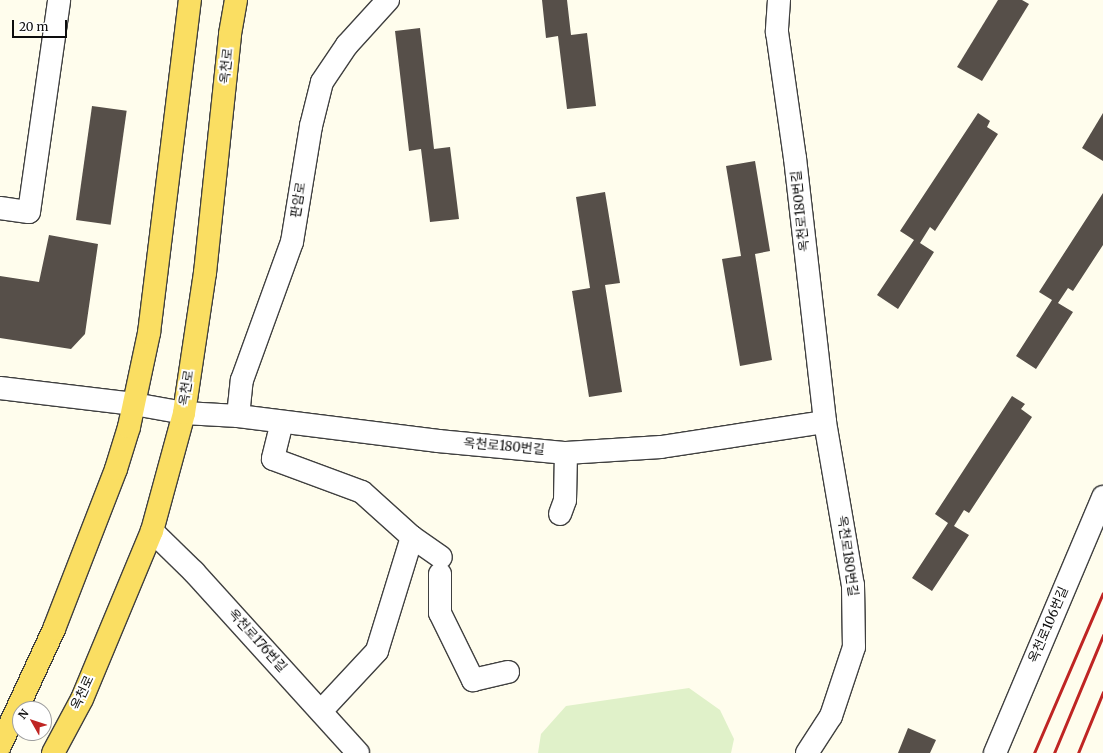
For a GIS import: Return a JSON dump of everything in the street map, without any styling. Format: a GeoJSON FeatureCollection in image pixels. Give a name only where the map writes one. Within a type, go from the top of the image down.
{"type":"FeatureCollection","features":[{"type":"Feature","properties":{"kind":"main road"},"geometry":{"type":"LineString","coordinates":[[0,746],[54,628],[116,469],[134,404],[149,333],[190,0]]}},
{"type":"Feature","properties":{"kind":"main road","name":"옥천로"},"geometry":{"type":"LineString","coordinates":[[53,753],[82,699],[152,531],[184,413],[205,273],[229,42],[236,0]]}},
{"type":"Feature","properties":{"kind":"street"},"geometry":{"type":"LineString","coordinates":[[0,208],[29,212],[59,0]]}},
{"type":"Feature","properties":{"kind":"street","name":"판암로"},"geometry":{"type":"LineString","coordinates":[[238,416],[242,380],[292,242],[310,126],[322,82],[347,44],[388,0]]}},
{"type":"Feature","properties":{"kind":"street","name":"옥천로180번길"},"geometry":{"type":"LineString","coordinates":[[779,0],[777,32],[795,158],[825,422],[853,585],[854,647],[832,716],[807,753]]}},
{"type":"Feature","properties":{"kind":"street","name":"옥천로180번길"},"geometry":{"type":"LineString","coordinates":[[0,388],[134,404],[184,413],[238,416],[438,441],[566,453],[661,447],[825,422]]}},
{"type":"Feature","properties":{"kind":"street"},"geometry":{"type":"LineString","coordinates":[[282,422],[273,459],[362,492],[412,537],[440,565],[440,613],[473,680],[508,672]]}},
{"type":"Feature","properties":{"kind":"street"},"geometry":{"type":"LineString","coordinates":[[560,514],[566,500],[566,453]]}},
{"type":"Feature","properties":{"kind":"street","name":"옥천로106번길"},"geometry":{"type":"LineString","coordinates":[[995,753],[1103,497]]}},
{"type":"Feature","properties":{"kind":"street","name":"옥천로176번길"},"geometry":{"type":"LineString","coordinates":[[152,531],[194,572],[358,753]]}},
{"type":"Feature","properties":{"kind":"street"},"geometry":{"type":"LineString","coordinates":[[321,711],[376,651],[412,537]]}},
{"type":"Feature","properties":{"kind":"green space"},"geometry":{"type":"Polygon","coordinates":[[[689,688],[720,710],[734,739],[731,753],[538,753],[541,734],[566,706],[689,688]]]}},
{"type":"Feature","properties":{"kind":"building"},"geometry":{"type":"Polygon","coordinates":[[[542,0],[567,0],[571,35],[587,33],[596,106],[567,109],[558,36],[546,38],[542,0]]]}},
{"type":"Feature","properties":{"kind":"building"},"geometry":{"type":"Polygon","coordinates":[[[998,0],[1022,0],[1029,4],[982,81],[957,67],[998,0]]]}},
{"type":"Feature","properties":{"kind":"building"},"geometry":{"type":"Polygon","coordinates":[[[420,28],[434,149],[450,147],[459,219],[430,222],[421,149],[409,151],[395,31],[420,28]]]}},
{"type":"Feature","properties":{"kind":"building"},"geometry":{"type":"Polygon","coordinates":[[[92,106],[127,111],[111,225],[76,220],[92,106]]]}},
{"type":"Feature","properties":{"kind":"building"},"geometry":{"type":"Polygon","coordinates":[[[978,113],[990,121],[987,127],[998,134],[935,231],[930,227],[920,243],[934,252],[898,309],[877,295],[914,240],[900,231],[978,113]]]}},
{"type":"Feature","properties":{"kind":"building"},"geometry":{"type":"Polygon","coordinates":[[[1103,113],[1103,161],[1082,148],[1103,113]]]}},
{"type":"Feature","properties":{"kind":"building"},"geometry":{"type":"Polygon","coordinates":[[[755,161],[770,251],[755,254],[772,360],[740,366],[722,259],[741,256],[726,166],[755,161]]]}},
{"type":"Feature","properties":{"kind":"building"},"geometry":{"type":"Polygon","coordinates":[[[605,192],[620,283],[605,285],[622,392],[589,397],[572,291],[590,288],[576,197],[605,192]]]}},
{"type":"Feature","properties":{"kind":"building"},"geometry":{"type":"Polygon","coordinates":[[[1103,193],[1103,245],[1073,291],[1068,288],[1058,303],[1073,312],[1036,369],[1016,356],[1052,300],[1039,292],[1103,193]]]}},
{"type":"Feature","properties":{"kind":"building"},"geometry":{"type":"Polygon","coordinates":[[[49,235],[98,244],[85,334],[71,349],[0,338],[0,276],[39,282],[49,235]]]}},
{"type":"Feature","properties":{"kind":"building"},"geometry":{"type":"Polygon","coordinates":[[[1012,396],[1025,404],[1021,409],[1032,417],[969,513],[964,510],[954,526],[969,535],[932,591],[912,578],[948,523],[935,514],[1012,396]]]}},
{"type":"Feature","properties":{"kind":"building"},"geometry":{"type":"Polygon","coordinates":[[[908,728],[936,740],[930,753],[898,753],[908,728]]]}},
{"type":"Feature","properties":{"kind":"railway"},"geometry":{"type":"LineString","coordinates":[[1034,753],[1103,593]]}},
{"type":"Feature","properties":{"kind":"railway"},"geometry":{"type":"LineString","coordinates":[[1054,753],[1103,635]]}},
{"type":"Feature","properties":{"kind":"railway"},"geometry":{"type":"LineString","coordinates":[[1078,753],[1103,692]]}}]}
